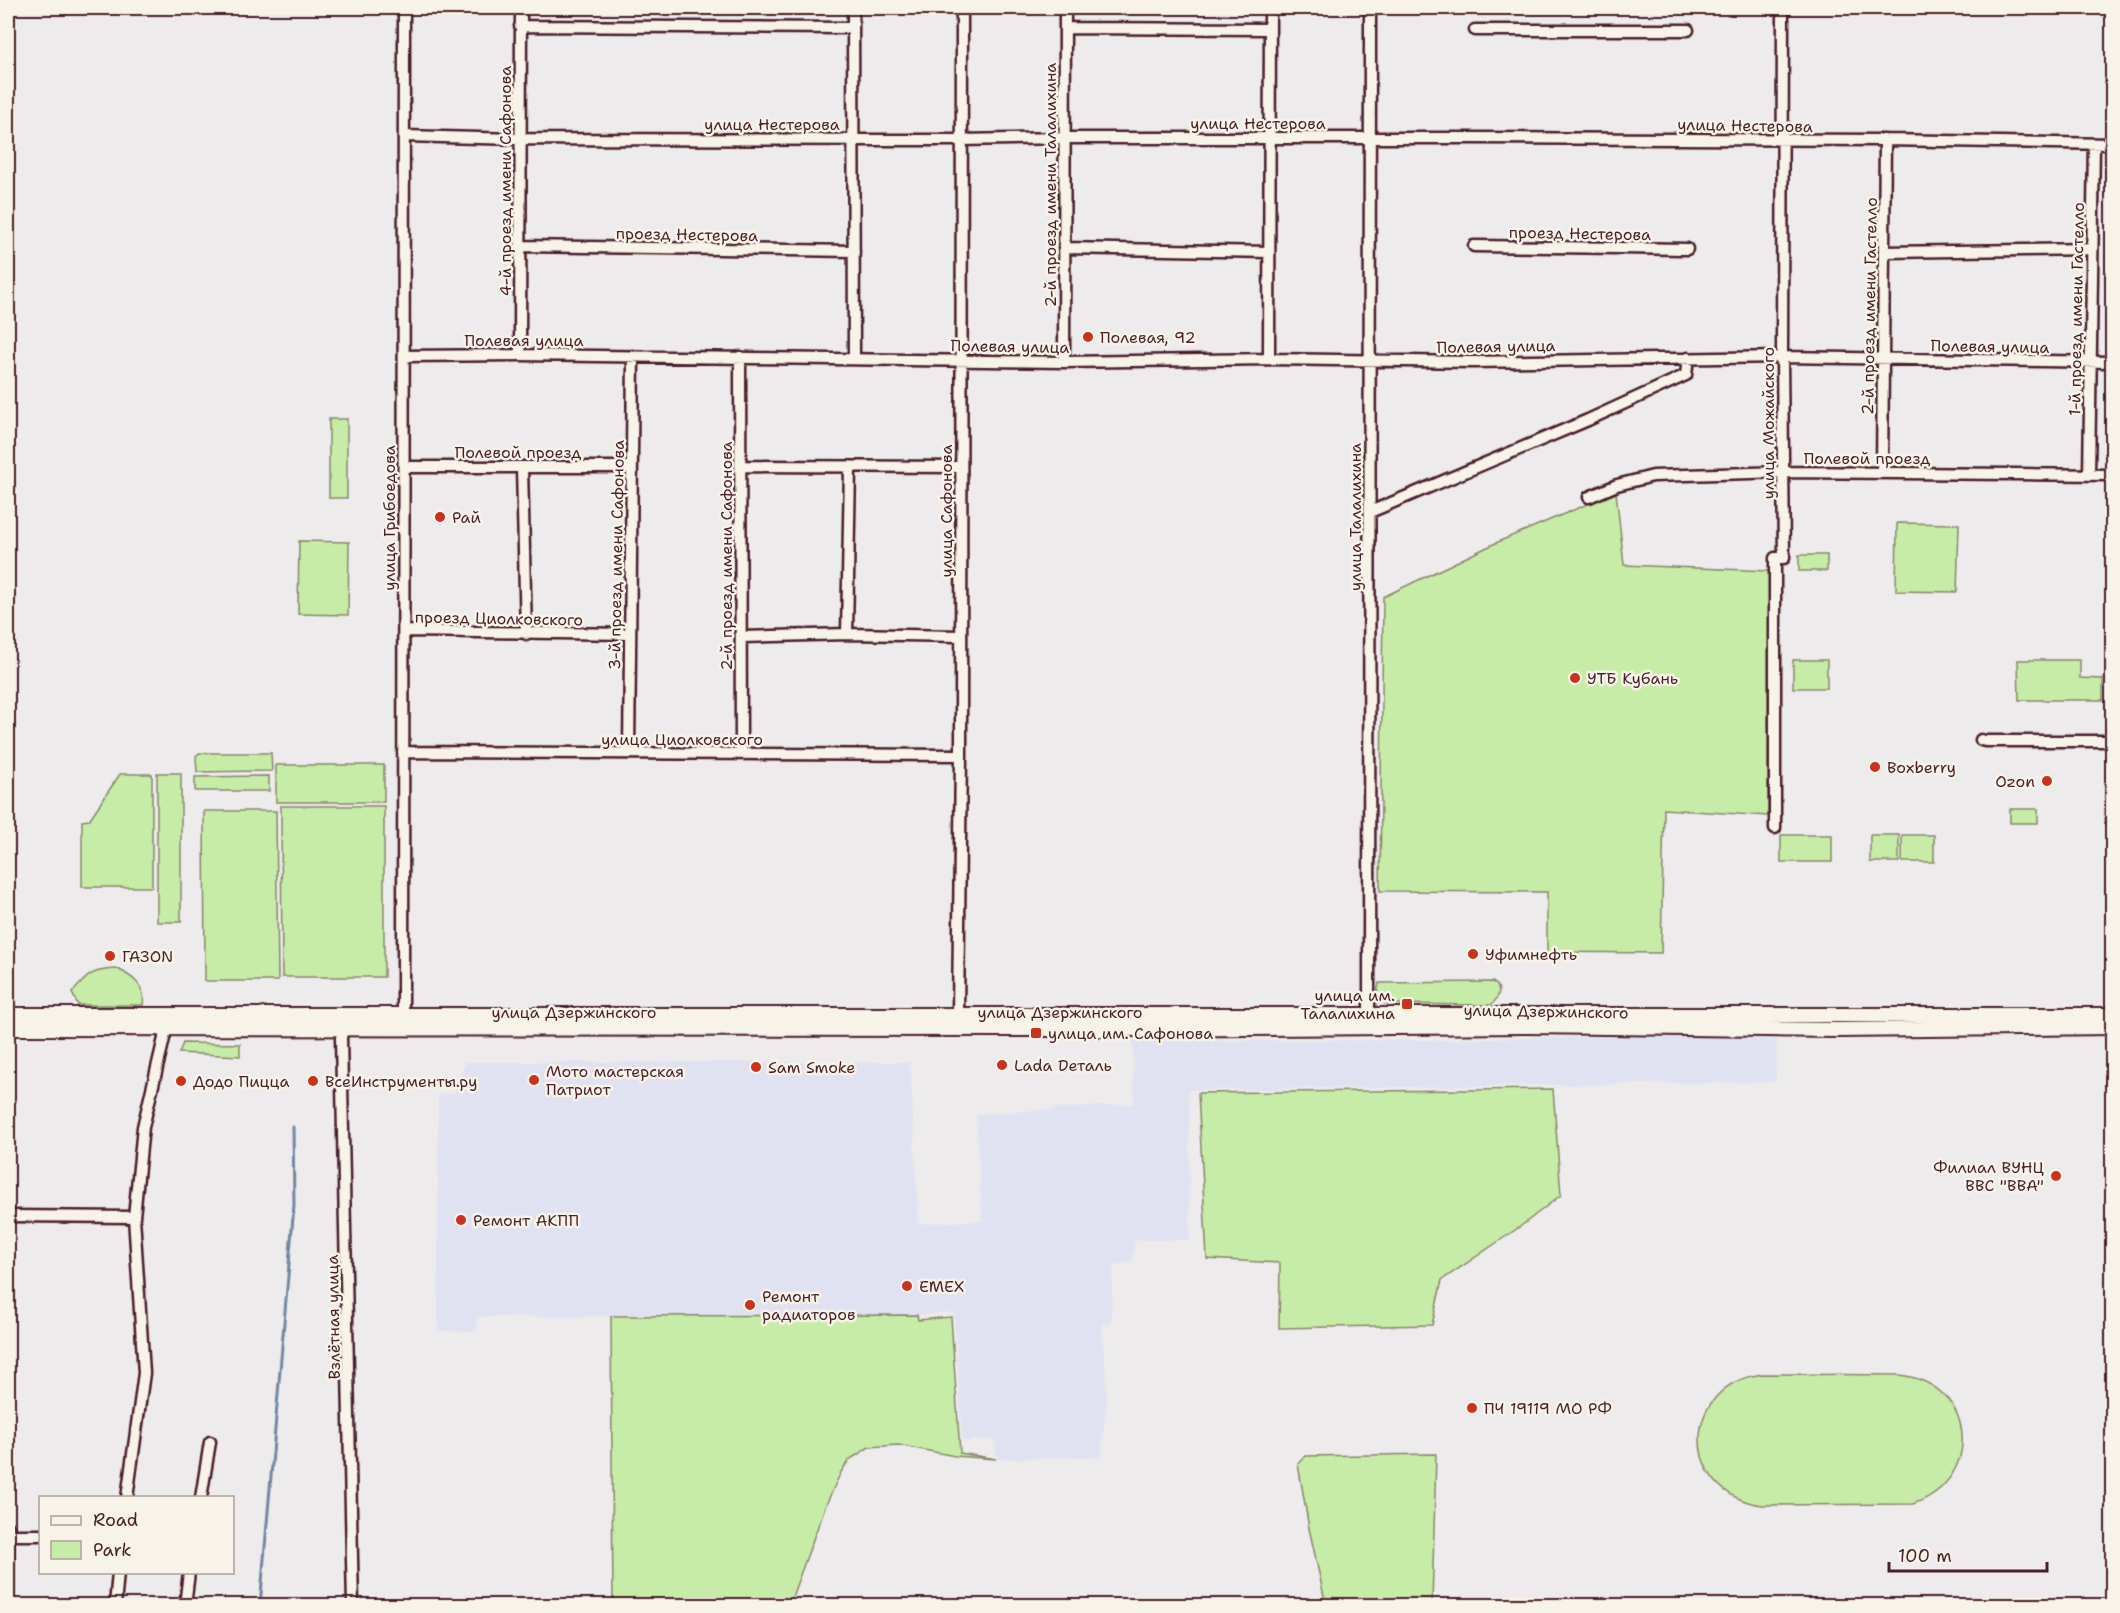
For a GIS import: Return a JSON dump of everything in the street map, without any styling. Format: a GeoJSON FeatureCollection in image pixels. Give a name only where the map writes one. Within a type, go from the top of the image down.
{"type":"FeatureCollection","features":[{"type":"Feature","properties":{"kind":"main road","name":"улица Дзержинского"},"geometry":{"type":"LineString","coordinates":[[8,1028],[343,1029],[403,1022],[958,1014],[1837,1030],[2112,1026]]}},
{"type":"Feature","properties":{"kind":"main road","name":"улица Дзержинского"},"geometry":{"type":"LineString","coordinates":[[8,1015],[403,1022],[1128,1029],[1370,1021],[2112,1015]]}},
{"type":"Feature","properties":{"kind":"street","name":"улица Грибоедова"},"geometry":{"type":"LineString","coordinates":[[403,1022],[404,8]]}},
{"type":"Feature","properties":{"kind":"street","name":"4-й проезд имени Сафонова"},"geometry":{"type":"LineString","coordinates":[[520,8],[520,355]]}},
{"type":"Feature","properties":{"kind":"street"},"geometry":{"type":"LineString","coordinates":[[853,8],[854,359]]}},
{"type":"Feature","properties":{"kind":"street","name":"улица Сафонова"},"geometry":{"type":"LineString","coordinates":[[958,1014],[961,755],[962,8]]}},
{"type":"Feature","properties":{"kind":"street","name":"2-й проезд имени Талалихина"},"geometry":{"type":"LineString","coordinates":[[1064,362],[1065,8]]}},
{"type":"Feature","properties":{"kind":"street"},"geometry":{"type":"LineString","coordinates":[[1269,359],[1270,8]]}},
{"type":"Feature","properties":{"kind":"street","name":"улица Талалихина"},"geometry":{"type":"LineString","coordinates":[[1370,8],[1370,1021]]}},
{"type":"Feature","properties":{"kind":"street","name":"улица Можайского"},"geometry":{"type":"LineString","coordinates":[[1775,828],[1775,558],[1784,558],[1783,8]]}},
{"type":"Feature","properties":{"kind":"street"},"geometry":{"type":"LineString","coordinates":[[520,26],[853,28]]}},
{"type":"Feature","properties":{"kind":"street"},"geometry":{"type":"LineString","coordinates":[[1065,28],[1270,28]]}},
{"type":"Feature","properties":{"kind":"street"},"geometry":{"type":"LineString","coordinates":[[1475,30],[1688,30]]}},
{"type":"Feature","properties":{"kind":"street","name":"улица Нестерова"},"geometry":{"type":"LineString","coordinates":[[404,136],[520,139],[1885,140],[2112,144]]}},
{"type":"Feature","properties":{"kind":"street","name":"2-й проезд имени Гастелло"},"geometry":{"type":"LineString","coordinates":[[1882,473],[1885,140]]}},
{"type":"Feature","properties":{"kind":"street","name":"1-й проезд имени Гастелло"},"geometry":{"type":"LineString","coordinates":[[2089,475],[2094,144]]}},
{"type":"Feature","properties":{"kind":"street","name":"проезд Нестерова"},"geometry":{"type":"LineString","coordinates":[[520,246],[854,251]]}},
{"type":"Feature","properties":{"kind":"street","name":"проезд Нестерова"},"geometry":{"type":"LineString","coordinates":[[1474,246],[1687,249]]}},
{"type":"Feature","properties":{"kind":"street"},"geometry":{"type":"LineString","coordinates":[[1065,248],[1269,252]]}},
{"type":"Feature","properties":{"kind":"street"},"geometry":{"type":"LineString","coordinates":[[1884,252],[2092,249]]}},
{"type":"Feature","properties":{"kind":"street","name":"Полевая улица"},"geometry":{"type":"LineString","coordinates":[[404,356],[633,356],[1064,362],[1269,359],[1473,362],[1782,357],[2112,362]]}},
{"type":"Feature","properties":{"kind":"street","name":"3-й проезд имени Сафонова"},"geometry":{"type":"LineString","coordinates":[[629,753],[633,356]]}},
{"type":"Feature","properties":{"kind":"street","name":"2-й проезд имени Сафонова"},"geometry":{"type":"LineString","coordinates":[[740,357],[741,754]]}},
{"type":"Feature","properties":{"kind":"street"},"geometry":{"type":"LineString","coordinates":[[1370,512],[1588,420],[1686,375],[1688,358]]}},
{"type":"Feature","properties":{"kind":"street"},"geometry":{"type":"LineString","coordinates":[[740,466],[961,467]]}},
{"type":"Feature","properties":{"kind":"street","name":"Полевой проезд"},"geometry":{"type":"LineString","coordinates":[[404,467],[632,467]]}},
{"type":"Feature","properties":{"kind":"street"},"geometry":{"type":"LineString","coordinates":[[522,467],[525,634]]}},
{"type":"Feature","properties":{"kind":"street"},"geometry":{"type":"LineString","coordinates":[[847,634],[850,468]]}},
{"type":"Feature","properties":{"kind":"street","name":"Полевой проезд"},"geometry":{"type":"LineString","coordinates":[[1589,497],[1617,485],[1653,476],[1783,472],[2112,475]]}},
{"type":"Feature","properties":{"kind":"street","name":"проезд Циолковского"},"geometry":{"type":"LineString","coordinates":[[404,632],[630,634]]}},
{"type":"Feature","properties":{"kind":"street"},"geometry":{"type":"LineString","coordinates":[[741,637],[847,634],[960,636]]}},
{"type":"Feature","properties":{"kind":"street"},"geometry":{"type":"LineString","coordinates":[[1981,740],[2112,741]]}},
{"type":"Feature","properties":{"kind":"street","name":"улица Циолковского"},"geometry":{"type":"LineString","coordinates":[[404,752],[961,755]]}},
{"type":"Feature","properties":{"kind":"street","name":"Взлётная улица"},"geometry":{"type":"LineString","coordinates":[[343,1029],[341,1038],[353,1605]]}},
{"type":"Feature","properties":{"kind":"street"},"geometry":{"type":"LineString","coordinates":[[127,1496],[144,1373],[134,1217],[143,1127],[166,1030]]}},
{"type":"Feature","properties":{"kind":"street"},"geometry":{"type":"LineString","coordinates":[[8,1216],[134,1217]]}},
{"type":"Feature","properties":{"kind":"street"},"geometry":{"type":"LineString","coordinates":[[201,1496],[210,1442]]}},
{"type":"Feature","properties":{"kind":"street"},"geometry":{"type":"LineString","coordinates":[[8,1527],[8,1605]]}},
{"type":"Feature","properties":{"kind":"street"},"geometry":{"type":"LineString","coordinates":[[8,1535],[39,1535]]}},
{"type":"Feature","properties":{"kind":"street"},"geometry":{"type":"LineString","coordinates":[[115,1605],[118,1574]]}},
{"type":"Feature","properties":{"kind":"street"},"geometry":{"type":"LineString","coordinates":[[185,1605],[189,1574]]}},
{"type":"Feature","properties":{"kind":"shaded area"},"geometry":{"type":"Polygon","coordinates":[[[1621,1036],[1777,1037],[1776,1082],[1189,1090],[1190,1240],[1135,1240],[1132,1263],[1113,1264],[1111,1323],[1102,1324],[1107,1398],[1101,1457],[996,1459],[995,1439],[962,1441],[954,1312],[917,1315],[477,1317],[476,1332],[438,1331],[438,1094],[454,1093],[465,1062],[910,1062],[919,1224],[982,1220],[976,1114],[1134,1104],[1133,1041],[1440,1040],[1621,1036]]]}},
{"type":"Feature","properties":{"kind":"green space"},"geometry":{"type":"Polygon","coordinates":[[[329,419],[347,419],[347,498],[329,498],[329,419]]]}},
{"type":"Feature","properties":{"kind":"green space","name":"УТБ Кубань"},"geometry":{"type":"Polygon","coordinates":[[[1616,492],[1624,565],[1769,571],[1768,816],[1664,809],[1661,953],[1547,952],[1547,892],[1380,891],[1383,597],[1500,541],[1616,492]]]}},
{"type":"Feature","properties":{"kind":"green space"},"geometry":{"type":"Polygon","coordinates":[[[1897,523],[1959,524],[1957,592],[1896,591],[1897,523]]]}},
{"type":"Feature","properties":{"kind":"green space"},"geometry":{"type":"Polygon","coordinates":[[[299,541],[349,542],[348,615],[298,614],[299,541]]]}},
{"type":"Feature","properties":{"kind":"green space"},"geometry":{"type":"Polygon","coordinates":[[[1799,555],[1827,555],[1827,571],[1799,571],[1799,555]]]}},
{"type":"Feature","properties":{"kind":"green space"},"geometry":{"type":"Polygon","coordinates":[[[1793,660],[1827,660],[1827,688],[1793,688],[1793,660]]]}},
{"type":"Feature","properties":{"kind":"green space"},"geometry":{"type":"Polygon","coordinates":[[[2018,660],[2080,660],[2080,678],[2103,679],[2103,700],[2019,700],[2018,660]]]}},
{"type":"Feature","properties":{"kind":"green space"},"geometry":{"type":"Polygon","coordinates":[[[199,753],[271,753],[272,771],[197,772],[196,756],[199,753]]]}},
{"type":"Feature","properties":{"kind":"green space"},"geometry":{"type":"Polygon","coordinates":[[[276,765],[384,765],[384,802],[276,802],[276,765]]]}},
{"type":"Feature","properties":{"kind":"green space"},"geometry":{"type":"Polygon","coordinates":[[[157,773],[181,773],[181,922],[157,922],[157,773]]]}},
{"type":"Feature","properties":{"kind":"green space"},"geometry":{"type":"Polygon","coordinates":[[[120,774],[152,774],[152,887],[82,887],[82,821],[89,820],[120,774]]]}},
{"type":"Feature","properties":{"kind":"green space"},"geometry":{"type":"Polygon","coordinates":[[[269,776],[269,791],[195,791],[195,777],[269,776]]]}},
{"type":"Feature","properties":{"kind":"green space"},"geometry":{"type":"Polygon","coordinates":[[[281,806],[384,806],[384,977],[282,977],[281,806]]]}},
{"type":"Feature","properties":{"kind":"green space"},"geometry":{"type":"Polygon","coordinates":[[[2010,809],[2038,809],[2038,823],[2010,823],[2010,809]]]}},
{"type":"Feature","properties":{"kind":"green space"},"geometry":{"type":"Polygon","coordinates":[[[204,811],[276,811],[278,981],[205,981],[204,811]]]}},
{"type":"Feature","properties":{"kind":"green space"},"geometry":{"type":"Polygon","coordinates":[[[1781,835],[1832,835],[1832,862],[1781,862],[1781,835]]]}},
{"type":"Feature","properties":{"kind":"green space"},"geometry":{"type":"Polygon","coordinates":[[[1870,835],[1899,835],[1899,862],[1870,862],[1870,835]]]}},
{"type":"Feature","properties":{"kind":"green space"},"geometry":{"type":"Polygon","coordinates":[[[1902,835],[1934,835],[1934,862],[1902,862],[1902,835]]]}},
{"type":"Feature","properties":{"kind":"green space"},"geometry":{"type":"Polygon","coordinates":[[[118,969],[129,975],[140,987],[143,1005],[78,1005],[72,993],[87,977],[102,970],[118,969]]]}},
{"type":"Feature","properties":{"kind":"green space"},"geometry":{"type":"Polygon","coordinates":[[[1492,982],[1498,987],[1499,993],[1491,1005],[1385,1004],[1377,993],[1379,983],[1492,982]]]}},
{"type":"Feature","properties":{"kind":"green space"},"geometry":{"type":"Polygon","coordinates":[[[183,1043],[240,1044],[240,1056],[179,1053],[183,1043]]]}},
{"type":"Feature","properties":{"kind":"green space"},"geometry":{"type":"Polygon","coordinates":[[[1553,1089],[1561,1195],[1521,1226],[1442,1280],[1432,1325],[1279,1328],[1280,1263],[1207,1259],[1198,1093],[1553,1089]]]}},
{"type":"Feature","properties":{"kind":"green space"},"geometry":{"type":"Polygon","coordinates":[[[917,1315],[918,1320],[951,1317],[960,1453],[996,1459],[955,1456],[898,1445],[869,1447],[849,1460],[825,1507],[789,1605],[613,1605],[611,1316],[917,1315]]]}},
{"type":"Feature","properties":{"kind":"green space"},"geometry":{"type":"Polygon","coordinates":[[[1763,1374],[1899,1375],[1925,1382],[1944,1395],[1956,1413],[1962,1433],[1961,1454],[1952,1474],[1936,1492],[1913,1504],[1763,1505],[1735,1497],[1716,1482],[1704,1462],[1700,1440],[1704,1417],[1716,1397],[1735,1382],[1763,1374]]]}},
{"type":"Feature","properties":{"kind":"green space"},"geometry":{"type":"Polygon","coordinates":[[[1436,1454],[1432,1605],[1326,1605],[1298,1464],[1305,1456],[1436,1454]]]}},
{"type":"Feature","properties":{"kind":"waterway"},"geometry":{"type":"LineString","coordinates":[[260,1606],[294,1205],[293,1127]]}},
{"type":"Feature","properties":{"kind":"place","name":"Полевая, 92"},"geometry":{"type":"Point","coordinates":[1088,337]}},
{"type":"Feature","properties":{"kind":"place","name":"Рай"},"geometry":{"type":"Point","coordinates":[440,517]}},
{"type":"Feature","properties":{"kind":"place","name":"УТБ Кубань"},"geometry":{"type":"Point","coordinates":[1575,678]}},
{"type":"Feature","properties":{"kind":"place","name":"Boxberry"},"geometry":{"type":"Point","coordinates":[1875,767]}},
{"type":"Feature","properties":{"kind":"place","name":"Ozon"},"geometry":{"type":"Point","coordinates":[2047,781]}},
{"type":"Feature","properties":{"kind":"place","name":"Уфимнефть"},"geometry":{"type":"Point","coordinates":[1473,954]}},
{"type":"Feature","properties":{"kind":"place","name":"ГАЗON"},"geometry":{"type":"Point","coordinates":[110,956]}},
{"type":"Feature","properties":{"kind":"place","name":"улица им. Талалихина"},"geometry":{"type":"Point","coordinates":[1407,1004]}},
{"type":"Feature","properties":{"kind":"place","name":"улица им. Сафонова"},"geometry":{"type":"Point","coordinates":[1036,1033]}},
{"type":"Feature","properties":{"kind":"place","name":"Lada Dеталь"},"geometry":{"type":"Point","coordinates":[1002,1065]}},
{"type":"Feature","properties":{"kind":"place","name":"Sam Smoke"},"geometry":{"type":"Point","coordinates":[756,1067]}},
{"type":"Feature","properties":{"kind":"place","name":"Мото мастерская Патриот"},"geometry":{"type":"Point","coordinates":[534,1080]}},
{"type":"Feature","properties":{"kind":"place","name":"Додо Пицца"},"geometry":{"type":"Point","coordinates":[181,1081]}},
{"type":"Feature","properties":{"kind":"place","name":"ВсеИнструменты.ру"},"geometry":{"type":"Point","coordinates":[313,1081]}},
{"type":"Feature","properties":{"kind":"place","name":"Филиал ВУНЦ ВВС \"ВВА\""},"geometry":{"type":"Point","coordinates":[2056,1176]}},
{"type":"Feature","properties":{"kind":"place","name":"Ремонт АКПП"},"geometry":{"type":"Point","coordinates":[461,1220]}},
{"type":"Feature","properties":{"kind":"place","name":"EMEX"},"geometry":{"type":"Point","coordinates":[907,1286]}},
{"type":"Feature","properties":{"kind":"place","name":"Ремонт радиаторов"},"geometry":{"type":"Point","coordinates":[750,1305]}},
{"type":"Feature","properties":{"kind":"place","name":"ПЧ 19119 МО РФ"},"geometry":{"type":"Point","coordinates":[1472,1408]}}]}
